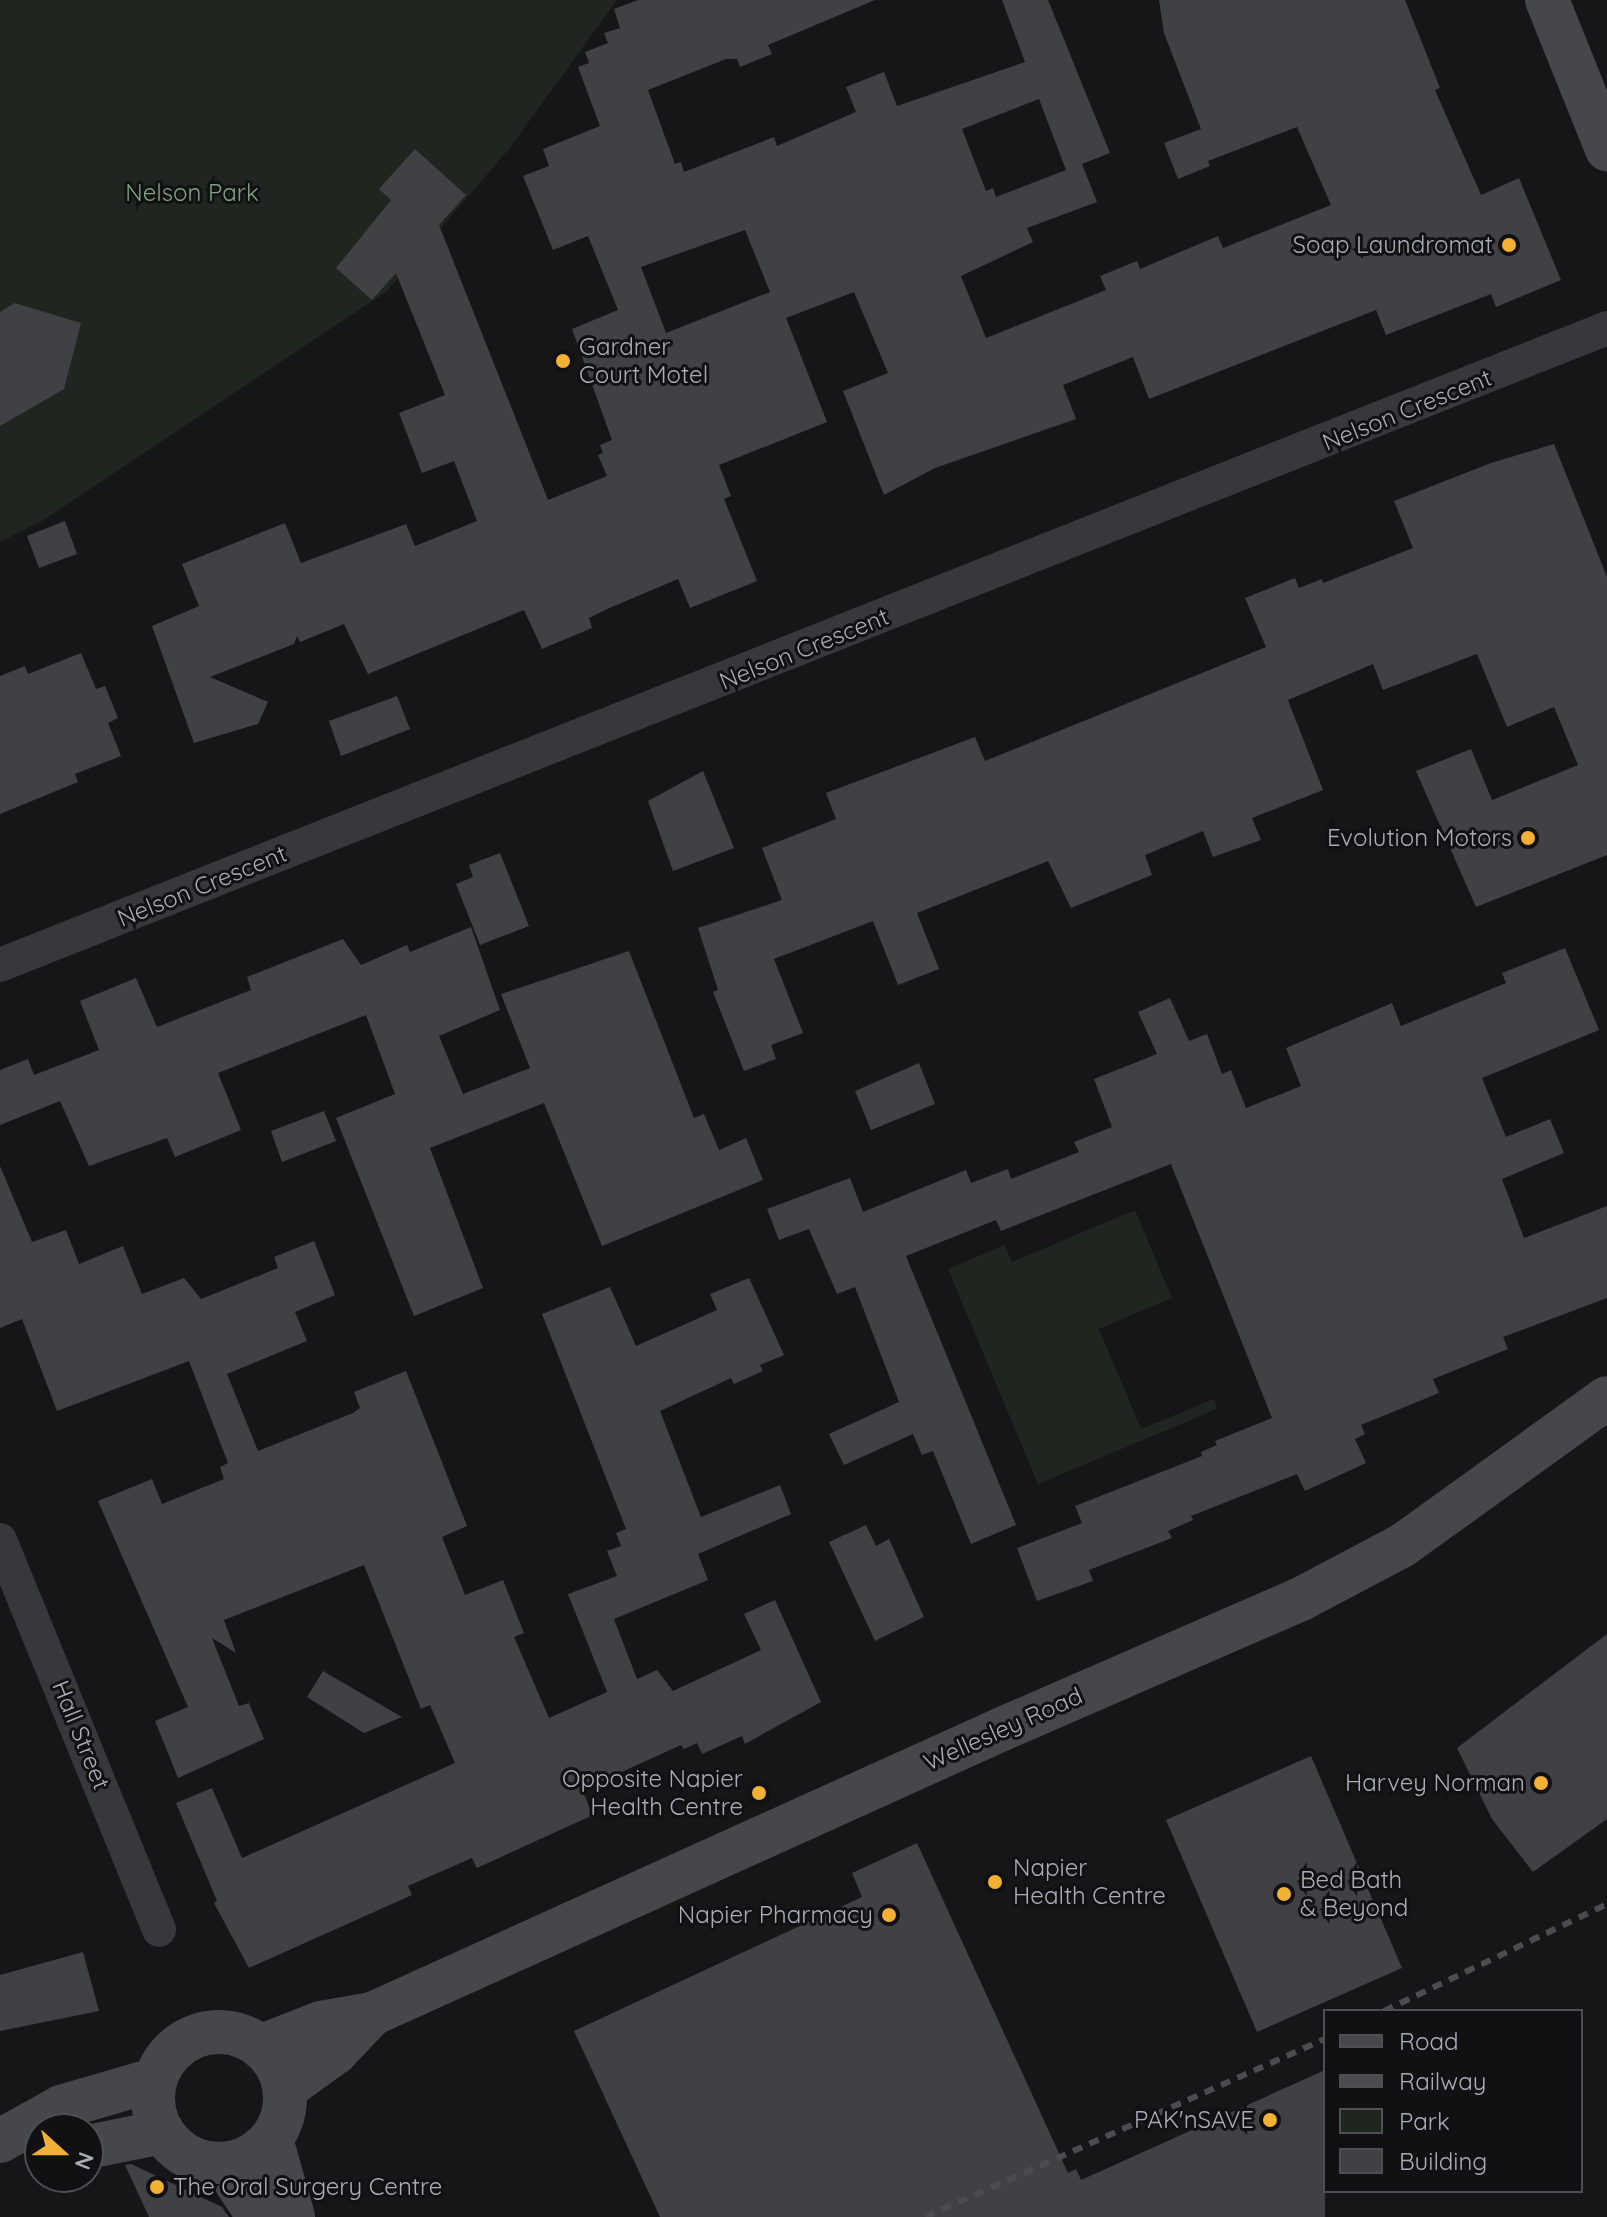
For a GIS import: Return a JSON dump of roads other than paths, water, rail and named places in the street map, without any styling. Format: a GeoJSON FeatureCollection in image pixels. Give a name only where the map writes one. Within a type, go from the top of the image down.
{"type":"FeatureCollection","features":[{"type":"Feature","properties":{"kind":"main road"},"geometry":{"type":"LineString","coordinates":[[1547,0],[1607,149]]}},
{"type":"Feature","properties":{"kind":"main road","name":"Wellesley Road"},"geometry":{"type":"LineString","coordinates":[[262,2046],[321,2023],[372,2014],[1364,1569],[1607,1398]]}},
{"type":"Feature","properties":{"kind":"main road","name":"Wellesley Road"},"geometry":{"type":"LineString","coordinates":[[285,2089],[335,2053],[372,2014]]}},
{"type":"Feature","properties":{"kind":"main road"},"geometry":{"type":"LineString","coordinates":[[199,2034],[242,2035],[262,2046],[281,2073],[285,2089],[283,2115],[271,2139],[242,2160],[224,2164],[200,2161],[178,2150],[162,2132],[155,2116],[154,2080],[164,2060],[199,2034]]}},
{"type":"Feature","properties":{"kind":"main road"},"geometry":{"type":"LineString","coordinates":[[17,2141],[61,2107],[154,2080]]}},
{"type":"Feature","properties":{"kind":"main road"},"geometry":{"type":"LineString","coordinates":[[104,2144],[162,2132]]}},
{"type":"Feature","properties":{"kind":"main road"},"geometry":{"type":"LineString","coordinates":[[271,2139],[293,2217]]}},
{"type":"Feature","properties":{"kind":"main road"},"geometry":{"type":"LineString","coordinates":[[224,2164],[259,2217]]}},
{"type":"Feature","properties":{"kind":"street","name":"Nelson Crescent"},"geometry":{"type":"LineString","coordinates":[[0,965],[1607,328]]}},
{"type":"Feature","properties":{"kind":"street","name":"Hall Street"},"geometry":{"type":"LineString","coordinates":[[0,1540],[159,1930]]}},
{"type":"Feature","properties":{"kind":"railway"},"geometry":{"type":"LineString","coordinates":[[1388,2009],[1607,1904]]}},
{"type":"Feature","properties":{"kind":"railway"},"geometry":{"type":"LineString","coordinates":[[925,2217],[1323,2040]]}},
{"type":"Feature","properties":{"kind":"place","name":"Soap Laundromat"},"geometry":{"type":"Point","coordinates":[1509,245]}},
{"type":"Feature","properties":{"kind":"place","name":"Gardner Court Motel"},"geometry":{"type":"Point","coordinates":[563,361]}},
{"type":"Feature","properties":{"kind":"place","name":"Evolution Motors"},"geometry":{"type":"Point","coordinates":[1528,838]}},
{"type":"Feature","properties":{"kind":"place","name":"Harvey Norman"},"geometry":{"type":"Point","coordinates":[1541,1783]}},
{"type":"Feature","properties":{"kind":"place","name":"Opposite Napier Health Centre"},"geometry":{"type":"Point","coordinates":[759,1793]}},
{"type":"Feature","properties":{"kind":"place","name":"Napier Health Centre"},"geometry":{"type":"Point","coordinates":[995,1882]}},
{"type":"Feature","properties":{"kind":"place","name":"Bed Bath & Beyond"},"geometry":{"type":"Point","coordinates":[1284,1894]}},
{"type":"Feature","properties":{"kind":"place","name":"Napier Pharmacy"},"geometry":{"type":"Point","coordinates":[889,1915]}},
{"type":"Feature","properties":{"kind":"place","name":"PAK'nSAVE"},"geometry":{"type":"Point","coordinates":[1270,2120]}},
{"type":"Feature","properties":{"kind":"place","name":"The Oral Surgery Centre"},"geometry":{"type":"Point","coordinates":[157,2187]}},
{"type":"Feature","properties":{"kind":"park label","name":"Nelson Park"},"geometry":{"type":"Point","coordinates":[192,193]}}]}
